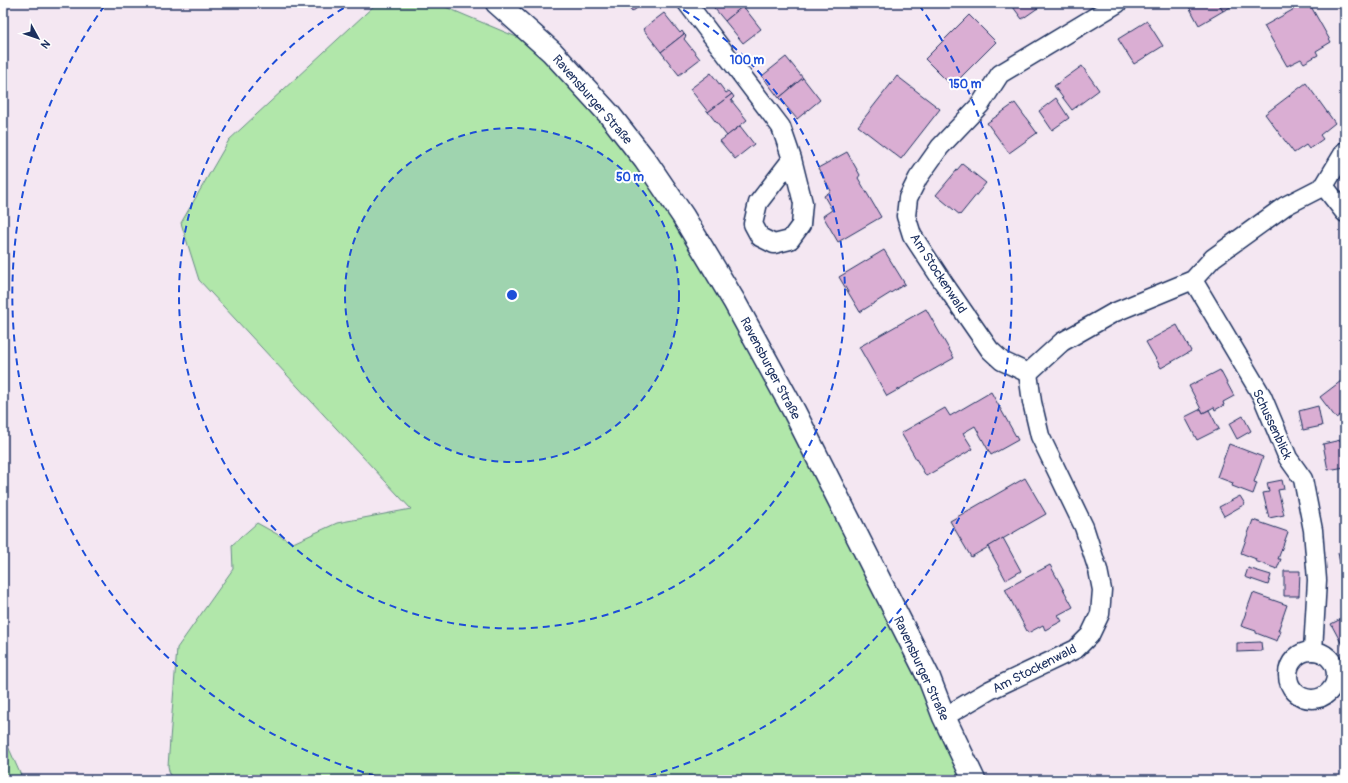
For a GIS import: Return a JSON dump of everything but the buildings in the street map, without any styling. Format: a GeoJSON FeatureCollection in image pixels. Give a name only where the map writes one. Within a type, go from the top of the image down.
{"type":"FeatureCollection","features":[{"type":"Feature","properties":{"kind":"main road","name":"Ravensburger Straße"},"geometry":{"type":"LineString","coordinates":[[497,3],[552,52],[609,114],[645,160],[683,216],[734,301],[794,411],[929,678],[944,717],[974,780]]}},
{"type":"Feature","properties":{"kind":"street"},"geometry":{"type":"LineString","coordinates":[[687,3],[781,127],[792,159]]}},
{"type":"Feature","properties":{"kind":"street","name":"Am Stockenwald"},"geometry":{"type":"LineString","coordinates":[[944,717],[990,690],[1076,649],[1090,635],[1100,614],[1102,590],[1098,570],[1084,527],[1040,436],[1032,402],[1028,373],[1002,361],[990,350],[945,285],[912,235],[906,216],[908,198],[922,172],[940,148],[980,105],[1000,74],[1118,3]]}},
{"type":"Feature","properties":{"kind":"street"},"geometry":{"type":"LineString","coordinates":[[1028,373],[1062,342],[1107,317],[1193,280],[1213,258],[1284,206],[1324,186],[1345,151]]}},
{"type":"Feature","properties":{"kind":"street"},"geometry":{"type":"LineString","coordinates":[[1324,186],[1345,213]]}},
{"type":"Feature","properties":{"kind":"street","name":"Schussenblick"},"geometry":{"type":"LineString","coordinates":[[1193,280],[1262,396],[1288,458],[1303,479],[1313,530],[1317,580],[1313,651]]}},
{"type":"Feature","properties":{"kind":"green space"},"geometry":{"type":"Polygon","coordinates":[[[377,3],[436,3],[552,52],[683,216],[975,780],[171,780],[168,766],[177,648],[233,569],[232,545],[257,523],[293,543],[337,523],[411,509],[199,280],[181,223],[229,140],[377,3]]]}},
{"type":"Feature","properties":{"kind":"green space"},"geometry":{"type":"Polygon","coordinates":[[[3,735],[23,780],[3,780],[3,735]]]}}]}
